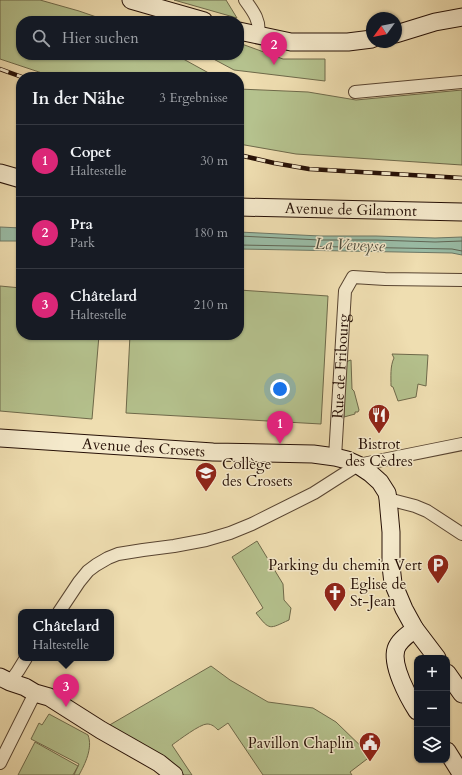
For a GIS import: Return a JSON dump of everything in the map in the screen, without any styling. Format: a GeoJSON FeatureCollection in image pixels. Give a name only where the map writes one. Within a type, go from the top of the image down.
{"type":"FeatureCollection","features":[{"type":"Feature","properties":{"kind":"street"},"geometry":{"type":"LineString","coordinates":[[130,0],[186,16]]}},
{"type":"Feature","properties":{"kind":"street"},"geometry":{"type":"LineString","coordinates":[[244,0],[254,12],[258,22],[258,35]]}},
{"type":"Feature","properties":{"kind":"street"},"geometry":{"type":"LineString","coordinates":[[402,32],[462,16]]}},
{"type":"Feature","properties":{"kind":"street"},"geometry":{"type":"LineString","coordinates":[[244,32],[291,42],[348,42],[366,39]]}},
{"type":"Feature","properties":{"kind":"street"},"geometry":{"type":"LineString","coordinates":[[355,92],[462,82]]}},
{"type":"Feature","properties":{"kind":"street"},"geometry":{"type":"LineString","coordinates":[[0,173],[16,178]]}},
{"type":"Feature","properties":{"kind":"street","name":"Avenue de Gilamont"},"geometry":{"type":"LineString","coordinates":[[244,207],[462,212]]}},
{"type":"Feature","properties":{"kind":"street","name":"Rue de Fribourg"},"geometry":{"type":"LineString","coordinates":[[335,457],[345,291],[352,277],[462,280]]}},
{"type":"Feature","properties":{"kind":"street","name":"Avenue des Crosets"},"geometry":{"type":"LineString","coordinates":[[0,438],[213,452],[306,454],[335,457],[358,465]]}},
{"type":"Feature","properties":{"kind":"street"},"geometry":{"type":"LineString","coordinates":[[61,609],[88,571],[108,558],[118,554],[206,540],[230,533],[252,524],[314,493],[358,465],[462,444]]}},
{"type":"Feature","properties":{"kind":"street"},"geometry":{"type":"LineString","coordinates":[[358,465],[370,473],[384,487],[388,499],[393,583],[404,609],[435,655]]}},
{"type":"Feature","properties":{"kind":"street"},"geometry":{"type":"LineString","coordinates":[[388,499],[415,506],[427,511],[462,534]]}},
{"type":"Feature","properties":{"kind":"street"},"geometry":{"type":"LineString","coordinates":[[414,706],[407,695],[396,667],[395,657],[396,648],[400,641],[416,629]]}},
{"type":"Feature","properties":{"kind":"street"},"geometry":{"type":"LineString","coordinates":[[5,679],[18,671],[24,661]]}},
{"type":"Feature","properties":{"kind":"street"},"geometry":{"type":"LineString","coordinates":[[450,677],[462,694]]}},
{"type":"Feature","properties":{"kind":"street"},"geometry":{"type":"LineString","coordinates":[[5,679],[48,697],[66,707],[101,730],[159,763],[174,775]]}},
{"type":"Feature","properties":{"kind":"street"},"geometry":{"type":"LineString","coordinates":[[0,763],[35,692]]}},
{"type":"Feature","properties":{"kind":"street"},"geometry":{"type":"LineString","coordinates":[[450,756],[462,775]]}},
{"type":"Feature","properties":{"kind":"shaded area"},"geometry":{"type":"Polygon","coordinates":[[[0,0],[40,0],[94,16],[16,16],[16,60],[185,60],[207,72],[39,72],[0,59],[0,0]]]}},
{"type":"Feature","properties":{"kind":"shaded area"},"geometry":{"type":"Polygon","coordinates":[[[174,0],[226,0],[236,16],[230,16],[174,0]]]}},
{"type":"Feature","properties":{"kind":"shaded area"},"geometry":{"type":"Polygon","coordinates":[[[244,45],[283,59],[325,59],[325,81],[234,70],[215,60],[244,60],[244,45]]]}},
{"type":"Feature","properties":{"kind":"shaded area"},"geometry":{"type":"Polygon","coordinates":[[[244,89],[308,92],[356,100],[462,90],[462,165],[296,154],[244,145],[244,89]]]}},
{"type":"Feature","properties":{"kind":"shaded area"},"geometry":{"type":"Polygon","coordinates":[[[0,286],[16,288],[16,340],[99,340],[92,419],[0,411],[0,286]]]}},
{"type":"Feature","properties":{"kind":"shaded area"},"geometry":{"type":"Polygon","coordinates":[[[244,290],[328,296],[321,424],[126,413],[130,340],[244,340],[244,290]]]}},
{"type":"Feature","properties":{"kind":"shaded area"},"geometry":{"type":"Polygon","coordinates":[[[392,354],[428,355],[426,386],[418,384],[416,397],[398,401],[393,387],[391,386],[391,368],[394,358],[392,354]]]}},
{"type":"Feature","properties":{"kind":"shaded area"},"geometry":{"type":"Polygon","coordinates":[[[351,360],[352,389],[354,391],[359,410],[358,412],[355,412],[355,414],[344,417],[345,364],[351,360]]]}},
{"type":"Feature","properties":{"kind":"shaded area"},"geometry":{"type":"Polygon","coordinates":[[[257,541],[283,584],[284,600],[291,608],[289,620],[270,627],[264,623],[256,613],[263,608],[232,557],[257,541]]]}},
{"type":"Feature","properties":{"kind":"shaded area"},"geometry":{"type":"Polygon","coordinates":[[[211,666],[230,680],[268,702],[313,708],[336,722],[371,756],[350,772],[352,775],[263,775],[228,723],[218,730],[212,725],[207,724],[195,729],[172,745],[192,775],[184,775],[172,764],[140,742],[101,730],[211,666]]]}},
{"type":"Feature","properties":{"kind":"shaded area"},"geometry":{"type":"Polygon","coordinates":[[[49,714],[88,735],[90,745],[89,750],[86,761],[79,775],[74,775],[79,764],[31,739],[39,723],[42,725],[49,714]]]}},
{"type":"Feature","properties":{"kind":"shaded area"},"geometry":{"type":"Polygon","coordinates":[[[35,742],[78,766],[73,775],[18,775],[35,742]]]}},
{"type":"Feature","properties":{"kind":"water"},"geometry":{"type":"Polygon","coordinates":[[[0,227],[16,228],[16,241],[0,241],[0,227]]]}},
{"type":"Feature","properties":{"kind":"water","name":"La Veveyse"},"geometry":{"type":"Polygon","coordinates":[[[244,232],[320,236],[462,237],[462,255],[452,253],[244,249],[244,232]]]}},
{"type":"Feature","properties":{"kind":"railway"},"geometry":{"type":"LineString","coordinates":[[0,69],[16,75]]}},
{"type":"Feature","properties":{"kind":"railway"},"geometry":{"type":"LineString","coordinates":[[244,156],[309,169],[462,178]]}},
{"type":"Feature","properties":{"kind":"place","name":"Pra"},"geometry":{"type":"Point","coordinates":[274,65]}},
{"type":"Feature","properties":{"kind":"place","name":"Bistrot des Cèdres"},"geometry":{"type":"Point","coordinates":[379,434]}},
{"type":"Feature","properties":{"kind":"place","name":"Copet"},"geometry":{"type":"Point","coordinates":[280,444]}},
{"type":"Feature","properties":{"kind":"place","name":"Collège des Crosets"},"geometry":{"type":"Point","coordinates":[206,492]}},
{"type":"Feature","properties":{"kind":"place","name":"Parking du chemin Vert"},"geometry":{"type":"Point","coordinates":[438,584]}},
{"type":"Feature","properties":{"kind":"place","name":"Eglise de St-Jean"},"geometry":{"type":"Point","coordinates":[335,612]}},
{"type":"Feature","properties":{"kind":"place","name":"Châtelard"},"geometry":{"type":"Point","coordinates":[66,707]}},
{"type":"Feature","properties":{"kind":"place","name":"Pavillon Chaplin"},"geometry":{"type":"Point","coordinates":[370,762]}}]}
